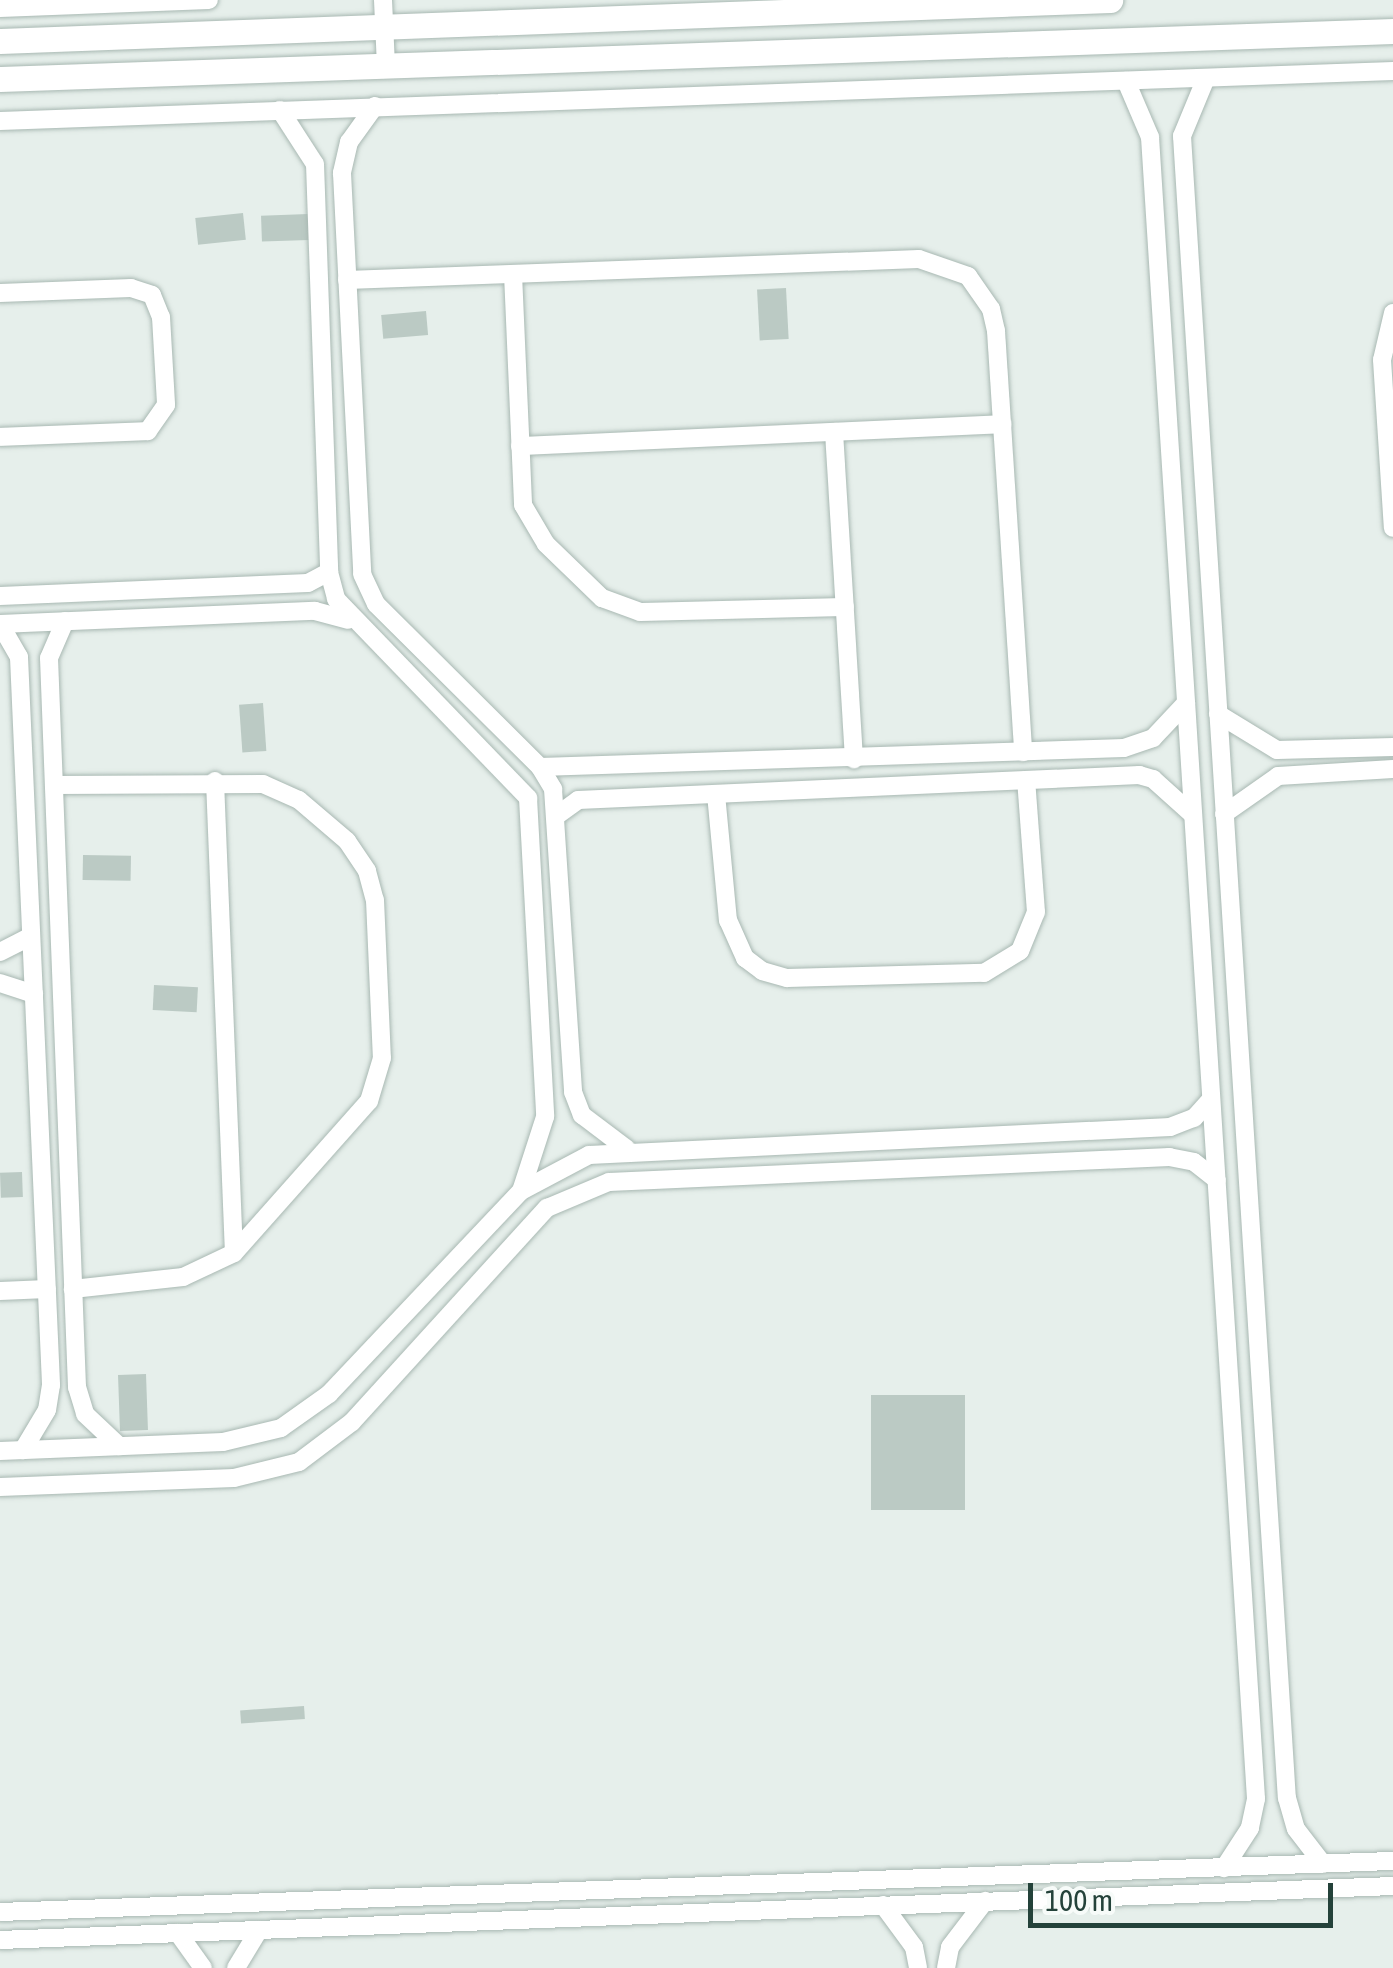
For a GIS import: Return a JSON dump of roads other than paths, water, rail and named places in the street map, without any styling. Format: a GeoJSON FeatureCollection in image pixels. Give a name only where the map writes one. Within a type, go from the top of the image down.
{"type":"FeatureCollection","features":[{"type":"Feature","properties":{"kind":"street"},"geometry":{"type":"LineString","coordinates":[[0,8],[209,0]]}},
{"type":"Feature","properties":{"kind":"street"},"geometry":{"type":"LineString","coordinates":[[383,0],[386,66]]}},
{"type":"Feature","properties":{"kind":"street"},"geometry":{"type":"LineString","coordinates":[[0,40],[1110,0]]}},
{"type":"Feature","properties":{"kind":"street"},"geometry":{"type":"LineString","coordinates":[[0,79],[1393,31]]}},
{"type":"Feature","properties":{"kind":"street"},"geometry":{"type":"LineString","coordinates":[[0,121],[1393,71]]}},
{"type":"Feature","properties":{"kind":"street"},"geometry":{"type":"LineString","coordinates":[[1206,78],[1182,136],[1286,1798],[1296,1829],[1323,1864]]}},
{"type":"Feature","properties":{"kind":"street"},"geometry":{"type":"LineString","coordinates":[[1126,81],[1150,137],[1256,1799],[1250,1828],[1224,1868]]}},
{"type":"Feature","properties":{"kind":"street"},"geometry":{"type":"LineString","coordinates":[[374,106],[342,163],[364,585],[540,767],[559,814],[573,1092],[582,1115],[627,1149]]}},
{"type":"Feature","properties":{"kind":"street"},"geometry":{"type":"LineString","coordinates":[[280,110],[315,164],[329,572],[336,599],[352,622],[512,776],[528,798],[545,1117],[542,1142],[521,1190]]}},
{"type":"Feature","properties":{"kind":"street"},"geometry":{"type":"LineString","coordinates":[[1150,137],[1182,136]]}},
{"type":"Feature","properties":{"kind":"street"},"geometry":{"type":"LineString","coordinates":[[347,280],[936,261],[968,276],[992,309],[1023,752]]}},
{"type":"Feature","properties":{"kind":"street"},"geometry":{"type":"LineString","coordinates":[[514,274],[520,446],[528,520],[586,585],[620,607],[660,612],[844,607]]}},
{"type":"Feature","properties":{"kind":"street"},"geometry":{"type":"LineString","coordinates":[[0,293],[130,288],[152,296],[160,317],[166,405],[158,425],[138,432],[0,437]]}},
{"type":"Feature","properties":{"kind":"street"},"geometry":{"type":"LineString","coordinates":[[1393,312],[1382,360],[1393,528]]}},
{"type":"Feature","properties":{"kind":"street"},"geometry":{"type":"LineString","coordinates":[[520,446],[1002,424]]}},
{"type":"Feature","properties":{"kind":"street"},"geometry":{"type":"LineString","coordinates":[[834,432],[854,759]]}},
{"type":"Feature","properties":{"kind":"street"},"geometry":{"type":"LineString","coordinates":[[0,596],[308,584],[329,572]]}},
{"type":"Feature","properties":{"kind":"street"},"geometry":{"type":"LineString","coordinates":[[23,1450],[50,1398],[47,1289],[18,657],[0,624],[315,612],[352,622]]}},
{"type":"Feature","properties":{"kind":"street"},"geometry":{"type":"LineString","coordinates":[[64,621],[50,648],[79,1401],[119,1446]]}},
{"type":"Feature","properties":{"kind":"street"},"geometry":{"type":"LineString","coordinates":[[540,767],[1124,748],[1153,738],[1186,703]]}},
{"type":"Feature","properties":{"kind":"street"},"geometry":{"type":"LineString","coordinates":[[1218,714],[1259,744],[1298,752],[1393,748]]}},
{"type":"Feature","properties":{"kind":"street"},"geometry":{"type":"LineString","coordinates":[[1124,748],[1124,775]]}},
{"type":"Feature","properties":{"kind":"street"},"geometry":{"type":"LineString","coordinates":[[1298,752],[1300,772]]}},
{"type":"Feature","properties":{"kind":"street"},"geometry":{"type":"LineString","coordinates":[[1224,814],[1257,785],[1300,772],[1393,769]]}},
{"type":"Feature","properties":{"kind":"street"},"geometry":{"type":"LineString","coordinates":[[559,814],[578,800],[1124,775],[1154,780],[1193,814]]}},
{"type":"Feature","properties":{"kind":"street"},"geometry":{"type":"LineString","coordinates":[[716,794],[728,920],[745,958],[762,971],[787,978],[984,973],[1020,951],[1034,922],[1026,780]]}},
{"type":"Feature","properties":{"kind":"street"},"geometry":{"type":"LineString","coordinates":[[215,781],[234,1253]]}},
{"type":"Feature","properties":{"kind":"street"},"geometry":{"type":"LineString","coordinates":[[54,785],[250,782],[287,794],[347,841],[361,860],[375,900],[382,1038],[382,1069],[370,1101],[234,1253],[183,1277],[73,1289]]}},
{"type":"Feature","properties":{"kind":"street"},"geometry":{"type":"LineString","coordinates":[[0,952],[31,936]]}},
{"type":"Feature","properties":{"kind":"street"},"geometry":{"type":"LineString","coordinates":[[0,982],[34,994]]}},
{"type":"Feature","properties":{"kind":"street"},"geometry":{"type":"LineString","coordinates":[[1204,988],[1235,986]]}},
{"type":"Feature","properties":{"kind":"street"},"geometry":{"type":"LineString","coordinates":[[0,1451],[222,1442],[280,1428],[329,1394],[521,1190],[571,1162],[627,1149],[1170,1127],[1194,1118],[1212,1099]]}},
{"type":"Feature","properties":{"kind":"street"},"geometry":{"type":"LineString","coordinates":[[0,1487],[234,1478],[299,1462],[352,1422],[547,1208],[609,1182],[1169,1157],[1194,1162],[1217,1180]]}},
{"type":"Feature","properties":{"kind":"street"},"geometry":{"type":"LineString","coordinates":[[0,1291],[47,1289]]}},
{"type":"Feature","properties":{"kind":"street"},"geometry":{"type":"LineString","coordinates":[[417,1300],[441,1322]]}},
{"type":"Feature","properties":{"kind":"street"},"geometry":{"type":"LineString","coordinates":[[1256,1799],[1286,1798]]}},
{"type":"Feature","properties":{"kind":"street"},"geometry":{"type":"LineString","coordinates":[[0,1912],[1393,1861]]}},
{"type":"Feature","properties":{"kind":"street"},"geometry":{"type":"LineString","coordinates":[[0,1940],[1393,1886]]}},
{"type":"Feature","properties":{"kind":"street"},"geometry":{"type":"LineString","coordinates":[[551,1892],[553,1918]]}},
{"type":"Feature","properties":{"kind":"street"},"geometry":{"type":"LineString","coordinates":[[946,1968],[950,1947],[985,1901]]}},
{"type":"Feature","properties":{"kind":"street"},"geometry":{"type":"LineString","coordinates":[[883,1905],[914,1946],[918,1968]]}},
{"type":"Feature","properties":{"kind":"street"},"geometry":{"type":"LineString","coordinates":[[236,1968],[259,1930]]}},
{"type":"Feature","properties":{"kind":"street"},"geometry":{"type":"LineString","coordinates":[[178,1933],[203,1968]]}}]}
